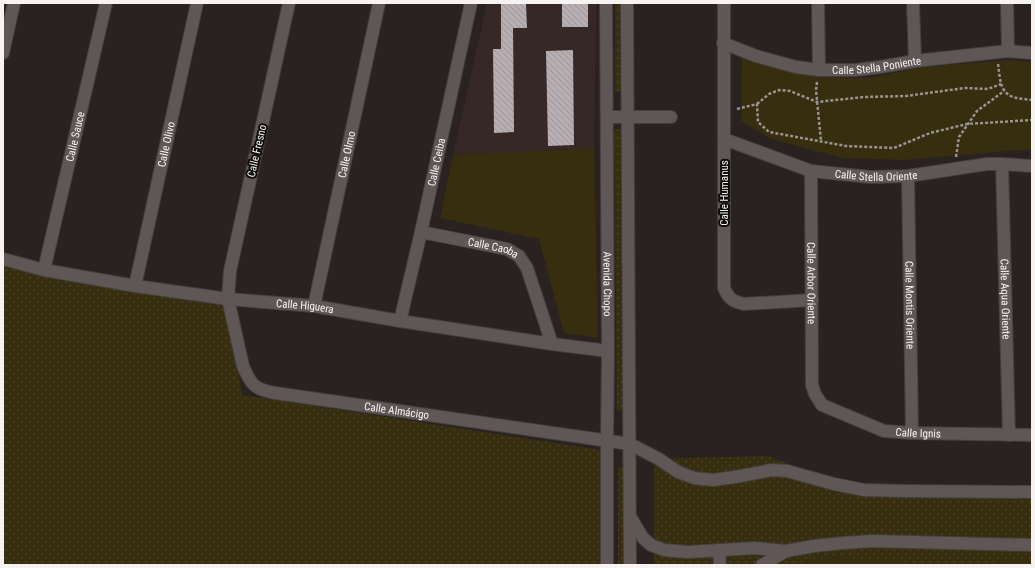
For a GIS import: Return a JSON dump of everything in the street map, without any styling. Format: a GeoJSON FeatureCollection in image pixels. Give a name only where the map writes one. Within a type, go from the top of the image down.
{"type":"FeatureCollection","features":[{"type":"Feature","properties":{"kind":"street"},"geometry":{"type":"LineString","coordinates":[[3,52],[14,3]]}},
{"type":"Feature","properties":{"kind":"street","name":"Calle Sauce"},"geometry":{"type":"LineString","coordinates":[[44,270],[106,3]]}},
{"type":"Feature","properties":{"kind":"street","name":"Calle Olivo"},"geometry":{"type":"LineString","coordinates":[[135,286],[197,3]]}},
{"type":"Feature","properties":{"kind":"street","name":"Calle Fresno"},"geometry":{"type":"LineString","coordinates":[[228,299],[230,271],[289,3]]}},
{"type":"Feature","properties":{"kind":"street","name":"Calle Olmo"},"geometry":{"type":"LineString","coordinates":[[314,306],[380,3]]}},
{"type":"Feature","properties":{"kind":"street","name":"Calle Ceiba"},"geometry":{"type":"LineString","coordinates":[[400,321],[422,232],[471,3]]}},
{"type":"Feature","properties":{"kind":"street","name":"Avenida Chopo"},"geometry":{"type":"LineString","coordinates":[[606,3],[608,351],[606,440],[607,565]]}},
{"type":"Feature","properties":{"kind":"street","name":"Avenida Chopo"},"geometry":{"type":"LineString","coordinates":[[627,3],[630,565]]}},
{"type":"Feature","properties":{"kind":"street","name":"Calle Humanus"},"geometry":{"type":"LineString","coordinates":[[724,3],[724,288],[728,296],[735,302],[744,304],[812,300]]}},
{"type":"Feature","properties":{"kind":"street"},"geometry":{"type":"LineString","coordinates":[[818,3],[819,70]]}},
{"type":"Feature","properties":{"kind":"street"},"geometry":{"type":"LineString","coordinates":[[914,3],[915,61]]}},
{"type":"Feature","properties":{"kind":"street"},"geometry":{"type":"LineString","coordinates":[[1002,51],[1007,3]]}},
{"type":"Feature","properties":{"kind":"street","name":"Calle Stella Poniente"},"geometry":{"type":"LineString","coordinates":[[724,44],[756,56],[796,67],[819,70],[855,70],[915,61],[1002,51],[1032,53]]}},
{"type":"Feature","properties":{"kind":"street"},"geometry":{"type":"LineString","coordinates":[[607,117],[671,117]]}},
{"type":"Feature","properties":{"kind":"street","name":"Calle Stella Oriente"},"geometry":{"type":"LineString","coordinates":[[724,139],[810,171],[870,177],[908,176],[987,164],[1032,166]]}},
{"type":"Feature","properties":{"kind":"street","name":"Calle Aqua Oriente"},"geometry":{"type":"LineString","coordinates":[[1002,164],[1009,434]]}},
{"type":"Feature","properties":{"kind":"street","name":"Calle Arbor Oriente"},"geometry":{"type":"LineString","coordinates":[[810,171],[812,385],[816,394]]}},
{"type":"Feature","properties":{"kind":"street","name":"Calle Montis Oriente"},"geometry":{"type":"LineString","coordinates":[[908,176],[912,433]]}},
{"type":"Feature","properties":{"kind":"street","name":"Calle Caoba"},"geometry":{"type":"LineString","coordinates":[[422,232],[507,249],[519,256],[527,268],[552,344]]}},
{"type":"Feature","properties":{"kind":"street","name":"Calle Higuera"},"geometry":{"type":"LineString","coordinates":[[3,259],[44,270],[135,286],[228,299],[314,306],[400,321],[608,351]]}},
{"type":"Feature","properties":{"kind":"street","name":"Calle Almácigo"},"geometry":{"type":"LineString","coordinates":[[228,299],[244,366],[248,376],[253,384],[266,392],[630,444],[678,472],[694,478],[713,480],[735,478],[772,470],[786,471],[834,484],[864,490],[1032,492]]}},
{"type":"Feature","properties":{"kind":"street","name":"Calle Ignis"},"geometry":{"type":"LineString","coordinates":[[816,394],[822,404],[884,431],[912,433],[1032,435]]}},
{"type":"Feature","properties":{"kind":"street"},"geometry":{"type":"LineString","coordinates":[[630,516],[643,538],[651,545],[664,550],[688,552],[754,548],[786,551],[814,546],[873,541],[1032,545]]}},
{"type":"Feature","properties":{"kind":"street"},"geometry":{"type":"LineString","coordinates":[[719,550],[720,565]]}},
{"type":"Feature","properties":{"kind":"street"},"geometry":{"type":"LineString","coordinates":[[762,565],[786,551]]}},
{"type":"Feature","properties":{"kind":"path"},"geometry":{"type":"LineString","coordinates":[[1002,51],[1001,84],[1004,91],[1012,97],[1032,100]]}},
{"type":"Feature","properties":{"kind":"path"},"geometry":{"type":"LineString","coordinates":[[819,70],[816,90],[821,142]]}},
{"type":"Feature","properties":{"kind":"path"},"geometry":{"type":"LineString","coordinates":[[724,111],[757,104],[769,94],[779,90],[790,91],[817,102],[864,97],[906,96],[965,88],[988,89],[1001,84]]}},
{"type":"Feature","properties":{"kind":"path"},"geometry":{"type":"LineString","coordinates":[[956,169],[956,156],[959,137],[967,124],[977,111],[1004,91]]}},
{"type":"Feature","properties":{"kind":"path"},"geometry":{"type":"LineString","coordinates":[[757,104],[758,122],[769,132],[846,146],[894,148],[930,134],[967,124],[1032,120]]}},
{"type":"Feature","properties":{"kind":"shaded area"},"geometry":{"type":"Polygon","coordinates":[[[487,3],[596,3],[594,148],[453,155],[487,3]]]}},
{"type":"Feature","properties":{"kind":"shaded area"},"geometry":{"type":"Polygon","coordinates":[[[615,3],[624,3],[623,92],[615,92],[615,3]]]}},
{"type":"Feature","properties":{"kind":"shaded area"},"geometry":{"type":"Polygon","coordinates":[[[742,58],[815,77],[870,78],[921,67],[1010,60],[1032,62],[1032,149],[904,160],[842,158],[771,139],[741,121],[742,58]]]}},
{"type":"Feature","properties":{"kind":"shaded area"},"geometry":{"type":"Polygon","coordinates":[[[614,129],[623,129],[625,411],[617,410],[614,129]]]}},
{"type":"Feature","properties":{"kind":"shaded area"},"geometry":{"type":"Polygon","coordinates":[[[594,148],[598,338],[564,333],[539,239],[440,218],[453,155],[594,148]]]}},
{"type":"Feature","properties":{"kind":"shaded area"},"geometry":{"type":"Polygon","coordinates":[[[3,262],[227,306],[242,395],[602,450],[601,565],[3,565],[3,262]]]}},
{"type":"Feature","properties":{"kind":"shaded area"},"geometry":{"type":"Polygon","coordinates":[[[768,456],[854,490],[1032,496],[1032,565],[654,565],[654,459],[768,456]]]}},
{"type":"Feature","properties":{"kind":"shaded area"},"geometry":{"type":"Polygon","coordinates":[[[618,467],[625,467],[625,565],[618,565],[618,467]]]}},
{"type":"Feature","properties":{"kind":"shaded area"},"geometry":{"type":"Polygon","coordinates":[[[834,557],[896,560],[915,565],[797,565],[809,560],[834,557]]]}},
{"type":"Feature","properties":{"kind":"shaded area"},"geometry":{"type":"Polygon","coordinates":[[[1007,560],[1032,560],[1032,565],[985,565],[1007,560]]]}},
{"type":"Feature","properties":{"kind":"building"},"geometry":{"type":"Polygon","coordinates":[[[501,3],[526,3],[527,28],[513,28],[514,132],[494,133],[493,49],[501,49],[501,3]]]}},
{"type":"Feature","properties":{"kind":"building"},"geometry":{"type":"Polygon","coordinates":[[[562,3],[588,3],[588,27],[562,27],[562,3]]]}},
{"type":"Feature","properties":{"kind":"building"},"geometry":{"type":"Polygon","coordinates":[[[573,50],[574,145],[548,146],[546,51],[573,50]]]}}]}
